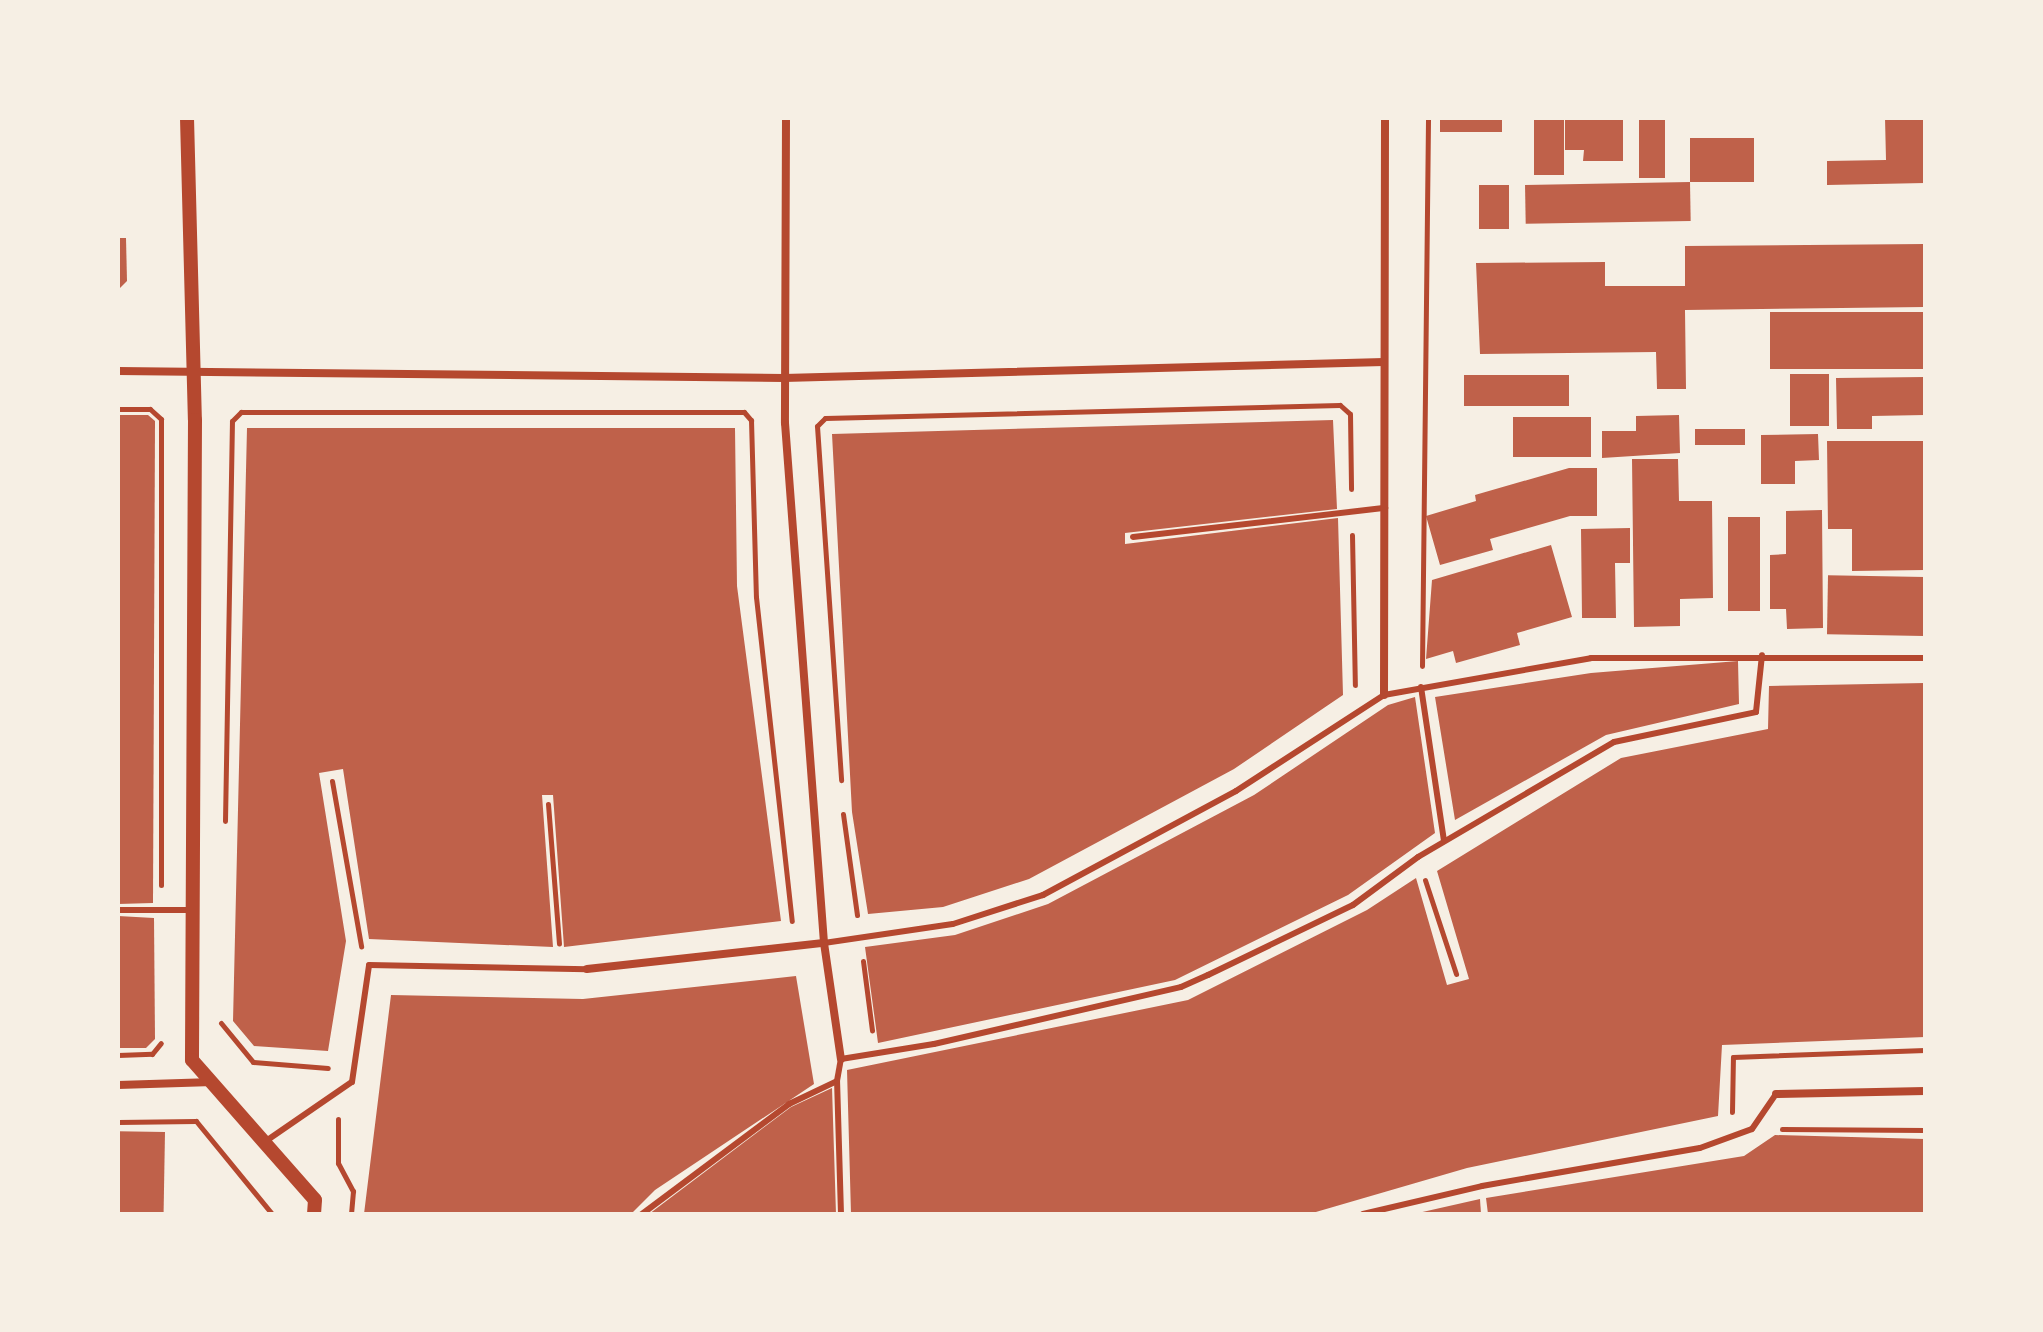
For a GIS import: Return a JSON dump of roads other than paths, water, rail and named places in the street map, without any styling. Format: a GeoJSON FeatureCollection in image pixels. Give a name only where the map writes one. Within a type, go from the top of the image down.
{"type":"FeatureCollection","features":[{"type":"Feature","properties":{"kind":"street"},"geometry":{"type":"LineString","coordinates":[[187,118],[195,371],[192,1060],[315,1200],[314,1214]]}},
{"type":"Feature","properties":{"kind":"street"},"geometry":{"type":"LineString","coordinates":[[786,118],[784,378],[824,943],[841,1059]]}},
{"type":"Feature","properties":{"kind":"street"},"geometry":{"type":"LineString","coordinates":[[1384,695],[1385,118]]}},
{"type":"Feature","properties":{"kind":"street"},"geometry":{"type":"LineString","coordinates":[[118,371],[784,378],[1384,362]]}},
{"type":"Feature","properties":{"kind":"street"},"geometry":{"type":"LineString","coordinates":[[587,969],[824,943]]}},
{"type":"Feature","properties":{"kind":"street"},"geometry":{"type":"LineString","coordinates":[[118,1085],[213,1082]]}},
{"type":"Feature","properties":{"kind":"street"},"geometry":{"type":"LineString","coordinates":[[1776,1094],[1925,1091]]}},
{"type":"Feature","properties":{"kind":"lane"},"geometry":{"type":"LineString","coordinates":[[1133,537],[1385,508]]}},
{"type":"Feature","properties":{"kind":"lane"},"geometry":{"type":"LineString","coordinates":[[824,943],[953,924],[1043,895],[1236,791],[1384,695],[1591,658],[1762,655],[1802,660],[1925,658]]}},
{"type":"Feature","properties":{"kind":"lane"},"geometry":{"type":"LineString","coordinates":[[841,1214],[837,1081],[841,1059],[1181,987],[1353,905],[1444,840],[1614,742],[1756,712],[1762,655]]}},
{"type":"Feature","properties":{"kind":"lane"},"geometry":{"type":"LineString","coordinates":[[1421,687],[1444,840]]}},
{"type":"Feature","properties":{"kind":"lane"},"geometry":{"type":"LineString","coordinates":[[118,910],[192,910]]}},
{"type":"Feature","properties":{"kind":"lane"},"geometry":{"type":"LineString","coordinates":[[265,1142],[352,1082],[369,965],[587,969]]}},
{"type":"Feature","properties":{"kind":"lane"},"geometry":{"type":"LineString","coordinates":[[642,1214],[789,1104],[837,1081]]}},
{"type":"Feature","properties":{"kind":"lane"},"geometry":{"type":"LineString","coordinates":[[1363,1214],[1482,1186],[1700,1148],[1752,1129],[1776,1094]]}}]}
